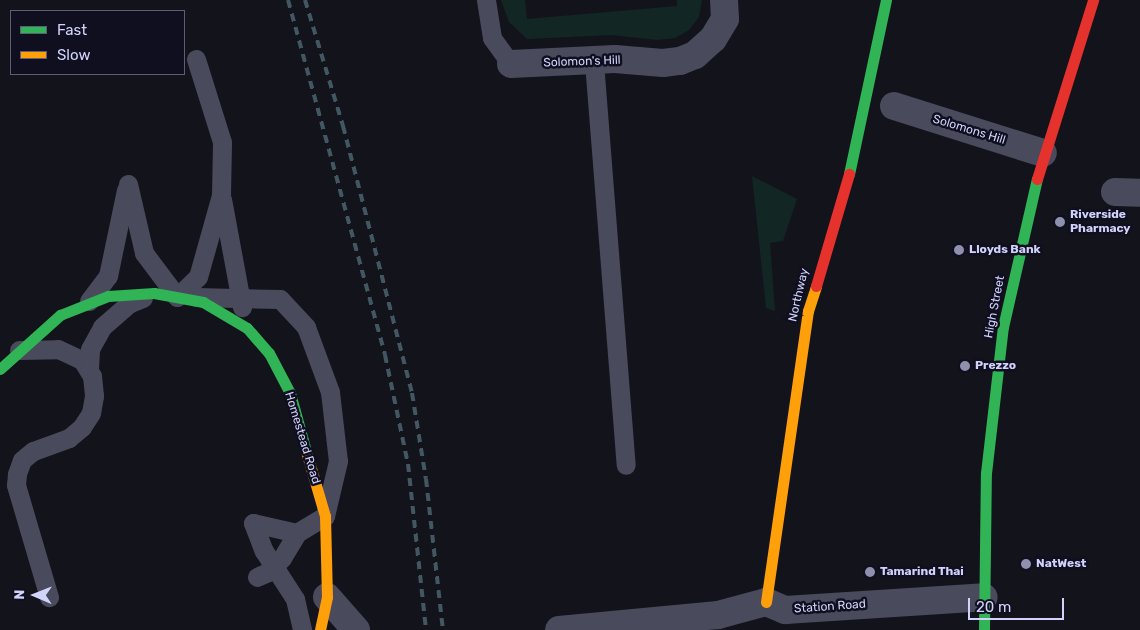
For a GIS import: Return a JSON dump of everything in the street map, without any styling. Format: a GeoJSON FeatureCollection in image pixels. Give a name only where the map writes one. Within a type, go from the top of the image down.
{"type":"FeatureCollection","features":[{"type":"Feature","properties":{"kind":"street","name":"Northway"},"geometry":{"type":"LineString","coordinates":[[766,602],[808,311],[855,154],[886,0]]}},
{"type":"Feature","properties":{"kind":"street","name":"High Street"},"geometry":{"type":"LineString","coordinates":[[984,630],[986,473],[1003,327],[1043,153],[1093,0]]}},
{"type":"Feature","properties":{"kind":"street","name":"Solomon's Hill"},"geometry":{"type":"LineString","coordinates":[[511,64],[680,61],[696,55],[713,39],[724,9]]}},
{"type":"Feature","properties":{"kind":"street","name":"Solomons Hill"},"geometry":{"type":"LineString","coordinates":[[894,106],[1043,153]]}},
{"type":"Feature","properties":{"kind":"street","name":"Homestead Road"},"geometry":{"type":"LineString","coordinates":[[0,370],[19,350],[60,315],[89,301],[108,296],[154,293],[177,296],[203,302],[247,328],[269,353],[290,393],[326,516],[327,597]]}},
{"type":"Feature","properties":{"kind":"street"},"geometry":{"type":"LineString","coordinates":[[320,630],[327,597]]}},
{"type":"Feature","properties":{"kind":"street"},"geometry":{"type":"LineString","coordinates":[[327,597],[356,630]]}},
{"type":"Feature","properties":{"kind":"street","name":"Station Road"},"geometry":{"type":"LineString","coordinates":[[766,602],[785,610],[984,598]]}},
{"type":"Feature","properties":{"kind":"street"},"geometry":{"type":"LineString","coordinates":[[559,630],[718,615],[766,602]]}},
{"type":"Feature","properties":{"kind":"lane"},"geometry":{"type":"LineString","coordinates":[[486,0],[492,38],[511,64]]}},
{"type":"Feature","properties":{"kind":"lane"},"geometry":{"type":"LineString","coordinates":[[196,59],[222,142],[221,195],[233,245],[240,296],[247,328]]}},
{"type":"Feature","properties":{"kind":"lane"},"geometry":{"type":"LineString","coordinates":[[594,62],[626,465]]}},
{"type":"Feature","properties":{"kind":"lane"},"geometry":{"type":"LineString","coordinates":[[89,301],[108,276],[128,184],[144,253],[177,296],[198,277],[221,195]]}},
{"type":"Feature","properties":{"kind":"lane"},"geometry":{"type":"LineString","coordinates":[[49,597],[16,485],[17,474],[22,460],[33,451],[69,438],[82,428],[91,413],[94,396],[89,369],[90,349],[102,326],[128,304],[154,293]]}},
{"type":"Feature","properties":{"kind":"lane","name":"Homestead Road"},"geometry":{"type":"LineString","coordinates":[[177,296],[240,296],[280,299],[306,327],[330,392],[338,461],[326,516]]}},
{"type":"Feature","properties":{"kind":"lane"},"geometry":{"type":"LineString","coordinates":[[19,350],[58,349],[82,360],[89,369]]}},
{"type":"Feature","properties":{"kind":"lane"},"geometry":{"type":"LineString","coordinates":[[257,577],[274,566],[297,534],[326,516]]}},
{"type":"Feature","properties":{"kind":"lane"},"geometry":{"type":"LineString","coordinates":[[297,534],[252,523],[274,566],[295,599],[302,630]]}},
{"type":"Feature","properties":{"kind":"green space"},"geometry":{"type":"Polygon","coordinates":[[[501,0],[525,0],[527,19],[677,6],[677,0],[702,0],[699,17],[689,30],[675,38],[657,40],[612,35],[527,39],[509,22],[501,0]]]}},
{"type":"Feature","properties":{"kind":"green space"},"geometry":{"type":"Polygon","coordinates":[[[752,176],[797,199],[783,241],[770,243],[775,311],[766,308],[752,176]]]}},
{"type":"Feature","properties":{"kind":"railway"},"geometry":{"type":"LineString","coordinates":[[288,0],[385,355],[408,464],[426,630]]}},
{"type":"Feature","properties":{"kind":"railway"},"geometry":{"type":"LineString","coordinates":[[305,0],[343,126],[412,393],[426,479],[443,630]]}},
{"type":"Feature","properties":{"kind":"traffic: fast"},"geometry":{"type":"LineString","coordinates":[[849,174],[886,0]]}},
{"type":"Feature","properties":{"kind":"traffic: fast"},"geometry":{"type":"LineString","coordinates":[[984,630],[986,473],[1003,327],[1037,179]]}},
{"type":"Feature","properties":{"kind":"traffic: fast"},"geometry":{"type":"LineString","coordinates":[[0,369],[60,315],[108,296],[154,293],[203,302],[247,328],[269,353],[290,393],[306,451]]}},
{"type":"Feature","properties":{"kind":"traffic: slow"},"geometry":{"type":"LineString","coordinates":[[766,602],[808,311],[816,286]]}},
{"type":"Feature","properties":{"kind":"traffic: slow"},"geometry":{"type":"LineString","coordinates":[[306,451],[325,516],[327,597],[320,630]]}},
{"type":"Feature","properties":{"kind":"traffic: jam"},"geometry":{"type":"LineString","coordinates":[[1037,179],[1093,0]]}},
{"type":"Feature","properties":{"kind":"traffic: jam"},"geometry":{"type":"LineString","coordinates":[[816,286],[849,174]]}},
{"type":"Feature","properties":{"kind":"place","name":"Riverside Pharmacy"},"geometry":{"type":"Point","coordinates":[1060,222]}},
{"type":"Feature","properties":{"kind":"place","name":"Lloyds Bank"},"geometry":{"type":"Point","coordinates":[959,250]}},
{"type":"Feature","properties":{"kind":"place","name":"Prezzo"},"geometry":{"type":"Point","coordinates":[965,366]}},
{"type":"Feature","properties":{"kind":"place","name":"NatWest"},"geometry":{"type":"Point","coordinates":[1026,564]}},
{"type":"Feature","properties":{"kind":"place","name":"Tamarind Thai"},"geometry":{"type":"Point","coordinates":[870,572]}}]}
